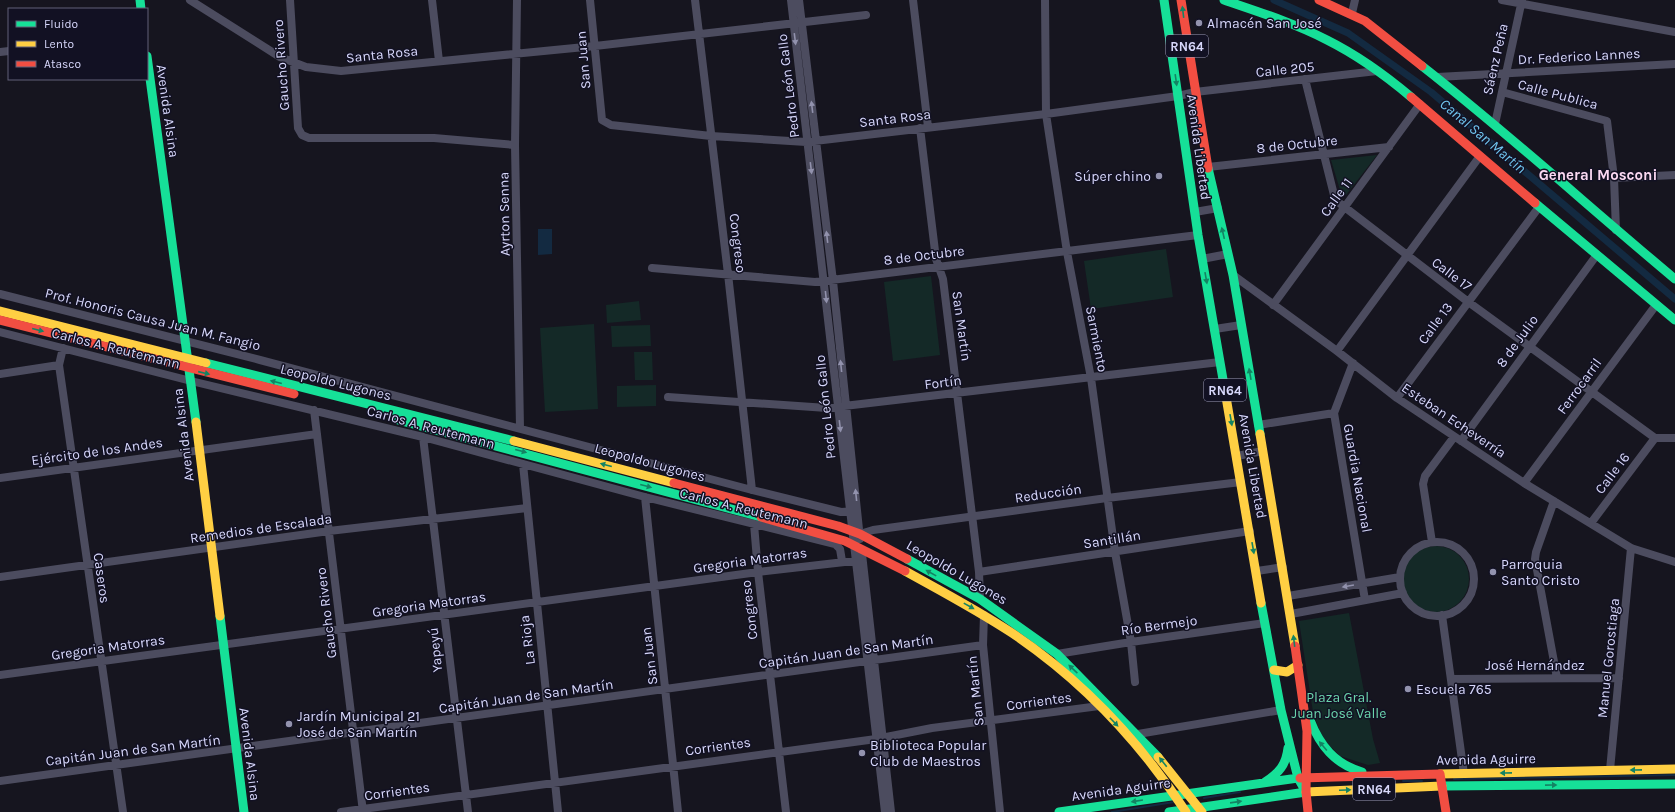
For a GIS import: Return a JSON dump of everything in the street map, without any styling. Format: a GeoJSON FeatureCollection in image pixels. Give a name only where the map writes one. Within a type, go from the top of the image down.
{"type":"FeatureCollection","features":[{"type":"Feature","properties":{"kind":"main road","name":"Avenida Libertad"},"geometry":{"type":"LineString","coordinates":[[1164,0],[1198,235],[1265,623],[1281,710],[1288,739],[1298,778],[1306,792]]}},
{"type":"Feature","properties":{"kind":"main road","name":"Avenida Libertad"},"geometry":{"type":"LineString","coordinates":[[1181,0],[1208,167],[1232,275],[1291,614],[1304,700],[1307,731],[1308,777],[1306,792],[1308,812]]}},
{"type":"Feature","properties":{"kind":"main road"},"geometry":{"type":"LineString","coordinates":[[1224,0],[1289,22],[1315,33],[1378,71],[1420,104],[1596,256],[1675,320]]}},
{"type":"Feature","properties":{"kind":"main road"},"geometry":{"type":"LineString","coordinates":[[1319,0],[1352,13],[1365,20],[1495,124],[1616,230],[1673,275]]}},
{"type":"Feature","properties":{"kind":"main road","name":"Avenida Alsina"},"geometry":{"type":"LineString","coordinates":[[148,63],[186,341],[222,645],[244,812]]}},
{"type":"Feature","properties":{"kind":"main road","name":"Leopoldo Lugones"},"geometry":{"type":"LineString","coordinates":[[0,311],[188,360],[522,443],[838,526],[856,533],[980,599],[1057,654],[1138,734],[1158,756],[1201,810]]}},
{"type":"Feature","properties":{"kind":"main road","name":"Leopoldo Lugones"},"geometry":{"type":"LineString","coordinates":[[0,320],[189,370],[321,400],[522,452],[834,537],[857,546],[984,614],[1048,660],[1099,706],[1124,732],[1176,795],[1186,811]]}},
{"type":"Feature","properties":{"kind":"main road"},"geometry":{"type":"LineString","coordinates":[[1274,670],[1286,673],[1291,672],[1298,665]]}},
{"type":"Feature","properties":{"kind":"main road"},"geometry":{"type":"LineString","coordinates":[[1304,700],[1315,734],[1322,746],[1342,765],[1352,770],[1380,776]]}},
{"type":"Feature","properties":{"kind":"main road"},"geometry":{"type":"LineString","coordinates":[[1265,782],[1280,772],[1286,764],[1288,739]]}},
{"type":"Feature","properties":{"kind":"main road","name":"Avenida Aguirre"},"geometry":{"type":"LineString","coordinates":[[1059,812],[1102,810],[1187,793],[1308,777],[1675,769]]}},
{"type":"Feature","properties":{"kind":"main road"},"geometry":{"type":"LineString","coordinates":[[1440,774],[1446,812]]}},
{"type":"Feature","properties":{"kind":"main road","name":"Avenida Aguirre"},"geometry":{"type":"LineString","coordinates":[[1170,812],[1201,810],[1306,792],[1442,786],[1675,784]]}},
{"type":"Feature","properties":{"kind":"street","name":"Santa Rosa"},"geometry":{"type":"LineString","coordinates":[[190,0],[271,52],[295,64],[340,71],[595,46],[797,21],[866,15]]}},
{"type":"Feature","properties":{"kind":"street","name":"Gaucho Rivero"},"geometry":{"type":"LineString","coordinates":[[290,0],[298,128],[302,135],[309,138],[441,138],[515,145]]}},
{"type":"Feature","properties":{"kind":"street"},"geometry":{"type":"LineString","coordinates":[[432,0],[439,61]]}},
{"type":"Feature","properties":{"kind":"street","name":"Ayrton Senna"},"geometry":{"type":"LineString","coordinates":[[518,0],[515,145],[520,428]]}},
{"type":"Feature","properties":{"kind":"street","name":"San Juan"},"geometry":{"type":"LineString","coordinates":[[590,0],[601,117]]}},
{"type":"Feature","properties":{"kind":"street","name":"Congreso"},"geometry":{"type":"LineString","coordinates":[[695,0],[752,490]]}},
{"type":"Feature","properties":{"kind":"street","name":"Pedro León Gallo"},"geometry":{"type":"LineString","coordinates":[[791,0],[797,21],[816,141],[842,407],[871,660],[885,812]]}},
{"type":"Feature","properties":{"kind":"street","name":"Pedro León Gallo"},"geometry":{"type":"LineString","coordinates":[[799,0],[797,21],[807,142],[829,281]]}},
{"type":"Feature","properties":{"kind":"street","name":"San Martín"},"geometry":{"type":"LineString","coordinates":[[913,0],[938,266],[943,279],[958,393],[979,572],[980,599]]}},
{"type":"Feature","properties":{"kind":"street","name":"Sarmiento"},"geometry":{"type":"LineString","coordinates":[[1045,0],[1046,114],[1067,252],[1091,378],[1115,552],[1131,642],[1135,682]]}},
{"type":"Feature","properties":{"kind":"street"},"geometry":{"type":"LineString","coordinates":[[1352,13],[1355,0]]}},
{"type":"Feature","properties":{"kind":"street"},"geometry":{"type":"LineString","coordinates":[[1502,0],[1522,2],[1675,32]]}},
{"type":"Feature","properties":{"kind":"street","name":"Sáenz Peña"},"geometry":{"type":"LineString","coordinates":[[1495,124],[1522,2]]}},
{"type":"Feature","properties":{"kind":"street","name":"Dr. Federico Lannes"},"geometry":{"type":"LineString","coordinates":[[1437,77],[1675,64]]}},
{"type":"Feature","properties":{"kind":"street","name":"Calle 205"},"geometry":{"type":"LineString","coordinates":[[1195,92],[1378,71]]}},
{"type":"Feature","properties":{"kind":"street","name":"Calle 17"},"geometry":{"type":"LineString","coordinates":[[1305,79],[1334,195],[1345,207],[1406,256],[1655,438]]}},
{"type":"Feature","properties":{"kind":"street","name":"Santa Rosa"},"geometry":{"type":"LineString","coordinates":[[601,117],[602,120],[611,125],[711,136],[807,142],[1046,114],[1178,96],[1195,92]]}},
{"type":"Feature","properties":{"kind":"street","name":"Calle Publica"},"geometry":{"type":"LineString","coordinates":[[1502,92],[1607,121],[1614,178]]}},
{"type":"Feature","properties":{"kind":"street","name":"Calle 11"},"geometry":{"type":"LineString","coordinates":[[1273,305],[1420,104]]}},
{"type":"Feature","properties":{"kind":"street","name":"8 de Octubre"},"geometry":{"type":"LineString","coordinates":[[1208,167],[1389,147]]}},
{"type":"Feature","properties":{"kind":"street"},"geometry":{"type":"LineString","coordinates":[[1337,351],[1480,156]]}},
{"type":"Feature","properties":{"kind":"street"},"geometry":{"type":"LineString","coordinates":[[1616,230],[1614,178],[1675,175]]}},
{"type":"Feature","properties":{"kind":"street","name":"Calle 13"},"geometry":{"type":"LineString","coordinates":[[1397,398],[1467,301],[1539,207]]}},
{"type":"Feature","properties":{"kind":"street"},"geometry":{"type":"LineString","coordinates":[[1195,212],[1218,208]]}},
{"type":"Feature","properties":{"kind":"street","name":"8 de Octubre"},"geometry":{"type":"LineString","coordinates":[[652,268],[807,281],[829,281],[938,266],[1067,252],[1198,235]]}},
{"type":"Feature","properties":{"kind":"street"},"geometry":{"type":"LineString","coordinates":[[1202,259],[1228,254]]}},
{"type":"Feature","properties":{"kind":"street","name":"8 de Julio"},"geometry":{"type":"LineString","coordinates":[[1432,542],[1423,484],[1425,476],[1457,439],[1596,256]]}},
{"type":"Feature","properties":{"kind":"street","name":"Esteban Echeverría"},"geometry":{"type":"LineString","coordinates":[[1232,275],[1337,351],[1397,398],[1524,483],[1631,548],[1675,562]]}},
{"type":"Feature","properties":{"kind":"street","name":"Prof. Honoris Causa Juan M. Fangio"},"geometry":{"type":"LineString","coordinates":[[0,294],[520,428],[752,490],[841,512],[854,512]]}},
{"type":"Feature","properties":{"kind":"street","name":"Ferrocarril"},"geometry":{"type":"LineString","coordinates":[[1524,483],[1656,304]]}},
{"type":"Feature","properties":{"kind":"street"},"geometry":{"type":"LineString","coordinates":[[1215,330],[1241,325]]}},
{"type":"Feature","properties":{"kind":"street","name":"Carlos A. Reutemann"},"geometry":{"type":"LineString","coordinates":[[0,332],[191,381],[423,437],[645,497],[835,544],[840,549],[842,561]]}},
{"type":"Feature","properties":{"kind":"street","name":"Caseros"},"geometry":{"type":"LineString","coordinates":[[64,348],[59,365],[75,467],[87,565],[123,812]]}},
{"type":"Feature","properties":{"kind":"street","name":"Fortín"},"geometry":{"type":"LineString","coordinates":[[668,397],[819,408],[842,407],[1220,362]]}},
{"type":"Feature","properties":{"kind":"street","name":"Guardia Nacional"},"geometry":{"type":"LineString","coordinates":[[1353,363],[1334,413],[1365,600]]}},
{"type":"Feature","properties":{"kind":"street"},"geometry":{"type":"LineString","coordinates":[[0,374],[59,365]]}},
{"type":"Feature","properties":{"kind":"street","name":"Gaucho Rivero"},"geometry":{"type":"LineString","coordinates":[[314,410],[354,733],[362,811]]}},
{"type":"Feature","properties":{"kind":"street"},"geometry":{"type":"LineString","coordinates":[[1258,425],[1334,413]]}},
{"type":"Feature","properties":{"kind":"street","name":"Ejército de los Andes"},"geometry":{"type":"LineString","coordinates":[[0,478],[317,434]]}},
{"type":"Feature","properties":{"kind":"street","name":"Yapeyú"},"geometry":{"type":"LineString","coordinates":[[423,437],[468,812]]}},
{"type":"Feature","properties":{"kind":"street"},"geometry":{"type":"LineString","coordinates":[[1655,438],[1675,438]]}},
{"type":"Feature","properties":{"kind":"street","name":"Calle 16"},"geometry":{"type":"LineString","coordinates":[[1591,523],[1655,438]]}},
{"type":"Feature","properties":{"kind":"street"},"geometry":{"type":"LineString","coordinates":[[1237,456],[1263,451]]}},
{"type":"Feature","properties":{"kind":"street","name":"La Rioja"},"geometry":{"type":"LineString","coordinates":[[523,464],[558,812]]}},
{"type":"Feature","properties":{"kind":"street","name":"Reducción"},"geometry":{"type":"LineString","coordinates":[[856,533],[1108,498],[1241,482]]}},
{"type":"Feature","properties":{"kind":"street","name":"San Juan"},"geometry":{"type":"LineString","coordinates":[[645,497],[678,812]]}},
{"type":"Feature","properties":{"kind":"street"},"geometry":{"type":"LineString","coordinates":[[1554,501],[1536,552],[1535,559],[1556,678]]}},
{"type":"Feature","properties":{"kind":"street","name":"Remedios de Escalada"},"geometry":{"type":"LineString","coordinates":[[0,577],[329,531],[527,508]]}},
{"type":"Feature","properties":{"kind":"street","name":"Congreso"},"geometry":{"type":"LineString","coordinates":[[754,524],[758,572],[786,812]]}},
{"type":"Feature","properties":{"kind":"street","name":"Santillán"},"geometry":{"type":"LineString","coordinates":[[979,572],[1250,531]]}},
{"type":"Feature","properties":{"kind":"street"},"geometry":{"type":"LineString","coordinates":[[1432,542],[1444,542],[1456,547],[1466,556],[1472,567],[1474,580],[1471,592],[1465,603],[1455,611],[1442,615],[1430,615],[1419,611],[1409,604],[1403,593],[1400,576],[1403,564],[1410,554],[1420,546],[1432,542]]}},
{"type":"Feature","properties":{"kind":"street","name":"Manuel Gorostiaga"},"geometry":{"type":"LineString","coordinates":[[1610,770],[1631,548]]}},
{"type":"Feature","properties":{"kind":"street","name":"Gregoria Matorras"},"geometry":{"type":"LineString","coordinates":[[0,675],[341,630],[758,572],[859,560]]}},
{"type":"Feature","properties":{"kind":"street"},"geometry":{"type":"LineString","coordinates":[[1257,571],[1283,567]]}},
{"type":"Feature","properties":{"kind":"street"},"geometry":{"type":"LineString","coordinates":[[1288,596],[1400,576]]}},
{"type":"Feature","properties":{"kind":"street"},"geometry":{"type":"LineString","coordinates":[[1291,614],[1403,593]]}},
{"type":"Feature","properties":{"kind":"street","name":"San Martín"},"geometry":{"type":"LineString","coordinates":[[984,614],[983,645],[1000,812]]}},
{"type":"Feature","properties":{"kind":"street"},"geometry":{"type":"LineString","coordinates":[[1442,615],[1464,774]]}},
{"type":"Feature","properties":{"kind":"street","name":"Río Bermejo"},"geometry":{"type":"LineString","coordinates":[[1057,654],[1265,623]]}},
{"type":"Feature","properties":{"kind":"street","name":"Capitán Juan de San Martín"},"geometry":{"type":"LineString","coordinates":[[0,781],[116,764],[236,750],[983,645]]}},
{"type":"Feature","properties":{"kind":"street","name":"José Hernández"},"geometry":{"type":"LineString","coordinates":[[1451,679],[1619,678]]}},
{"type":"Feature","properties":{"kind":"street","name":"Corrientes"},"geometry":{"type":"LineString","coordinates":[[341,812],[362,811],[465,794],[879,738],[1099,706]]}},
{"type":"Feature","properties":{"kind":"street"},"geometry":{"type":"LineString","coordinates":[[1138,734],[1281,710]]}},
{"type":"Feature","properties":{"kind":"street","name":"Pedro León Gallo"},"geometry":{"type":"LineString","coordinates":[[879,738],[891,812]]}},
{"type":"Feature","properties":{"kind":"green space"},"geometry":{"type":"Polygon","coordinates":[[[1377,155],[1346,195],[1340,190],[1331,160],[1377,155]]]}},
{"type":"Feature","properties":{"kind":"green space"},"geometry":{"type":"Polygon","coordinates":[[[1166,249],[1173,297],[1091,309],[1084,261],[1166,249]]]}},
{"type":"Feature","properties":{"kind":"green space"},"geometry":{"type":"Polygon","coordinates":[[[931,276],[940,355],[893,361],[884,282],[931,276]]]}},
{"type":"Feature","properties":{"kind":"green space"},"geometry":{"type":"Polygon","coordinates":[[[639,301],[641,320],[607,323],[606,305],[639,301]]]}},
{"type":"Feature","properties":{"kind":"green space"},"geometry":{"type":"Polygon","coordinates":[[[594,324],[598,409],[545,412],[540,328],[594,324]]]}},
{"type":"Feature","properties":{"kind":"green space"},"geometry":{"type":"Polygon","coordinates":[[[650,325],[651,346],[612,347],[611,326],[650,325]]]}},
{"type":"Feature","properties":{"kind":"green space"},"geometry":{"type":"Polygon","coordinates":[[[634,352],[652,352],[653,380],[635,380],[634,352]]]}},
{"type":"Feature","properties":{"kind":"green space"},"geometry":{"type":"Polygon","coordinates":[[[656,385],[656,406],[617,407],[617,386],[656,385]]]}},
{"type":"Feature","properties":{"kind":"green space"},"geometry":{"type":"Polygon","coordinates":[[[1436,546],[1448,549],[1459,556],[1466,567],[1469,579],[1466,591],[1459,602],[1448,609],[1436,612],[1424,609],[1413,602],[1406,591],[1403,579],[1406,567],[1413,556],[1424,549],[1436,546]]]}},
{"type":"Feature","properties":{"kind":"green space","name":"Plaza Gral. Juan José Valle"},"geometry":{"type":"Polygon","coordinates":[[[1349,613],[1373,739],[1380,763],[1368,765],[1340,756],[1322,738],[1313,712],[1299,621],[1349,613]]]}},
{"type":"Feature","properties":{"kind":"water"},"geometry":{"type":"Polygon","coordinates":[[[538,229],[552,229],[552,254],[538,255],[538,229]]]}},
{"type":"Feature","properties":{"kind":"waterway","name":"Canal San Martín"},"geometry":{"type":"LineString","coordinates":[[1274,0],[1348,33],[1431,92],[1675,299]]}},
{"type":"Feature","properties":{"kind":"waterway"},"geometry":{"type":"LineString","coordinates":[[1454,779],[1675,775]]}},
{"type":"Feature","properties":{"kind":"waterway"},"geometry":{"type":"LineString","coordinates":[[1403,781],[1422,781]]}},
{"type":"Feature","properties":{"kind":"waterway"},"geometry":{"type":"LineString","coordinates":[[1204,798],[1240,792]]}},
{"type":"Feature","properties":{"kind":"waterway"},"geometry":{"type":"LineString","coordinates":[[1112,812],[1174,802]]}},
{"type":"Feature","properties":{"kind":"traffic: fast"},"geometry":{"type":"LineString","coordinates":[[140,0],[141,8]]}},
{"type":"Feature","properties":{"kind":"traffic: fast"},"geometry":{"type":"LineString","coordinates":[[1164,0],[1198,235],[1225,391]]}},
{"type":"Feature","properties":{"kind":"traffic: fast"},"geometry":{"type":"LineString","coordinates":[[1224,0],[1289,23],[1327,40],[1370,66],[1411,97]]}},
{"type":"Feature","properties":{"kind":"traffic: fast"},"geometry":{"type":"LineString","coordinates":[[148,63],[196,422]]}},
{"type":"Feature","properties":{"kind":"traffic: fast"},"geometry":{"type":"LineString","coordinates":[[1422,66],[1518,145],[1675,279]]}},
{"type":"Feature","properties":{"kind":"traffic: fast"},"geometry":{"type":"LineString","coordinates":[[1208,168],[1233,275],[1260,434]]}},
{"type":"Feature","properties":{"kind":"traffic: fast"},"geometry":{"type":"LineString","coordinates":[[1535,203],[1675,320]]}},
{"type":"Feature","properties":{"kind":"traffic: fast"},"geometry":{"type":"LineString","coordinates":[[206,363],[514,441]]}},
{"type":"Feature","properties":{"kind":"traffic: fast"},"geometry":{"type":"LineString","coordinates":[[398,420],[761,517]]}},
{"type":"Feature","properties":{"kind":"traffic: fast"},"geometry":{"type":"LineString","coordinates":[[907,559],[980,599],[1057,654],[1158,757]]}},
{"type":"Feature","properties":{"kind":"traffic: fast"},"geometry":{"type":"LineString","coordinates":[[1261,603],[1281,710],[1298,778],[1306,792]]}},
{"type":"Feature","properties":{"kind":"traffic: fast"},"geometry":{"type":"LineString","coordinates":[[220,616],[244,812]]}},
{"type":"Feature","properties":{"kind":"traffic: fast"},"geometry":{"type":"LineString","coordinates":[[1310,720],[1319,738],[1330,753],[1336,759],[1352,769],[1362,772]]}},
{"type":"Feature","properties":{"kind":"traffic: fast"},"geometry":{"type":"LineString","coordinates":[[1265,782],[1278,772],[1284,764],[1288,748]]}},
{"type":"Feature","properties":{"kind":"traffic: fast"},"geometry":{"type":"LineString","coordinates":[[1059,812],[1298,778]]}},
{"type":"Feature","properties":{"kind":"traffic: fast"},"geometry":{"type":"LineString","coordinates":[[1442,786],[1675,784]]}},
{"type":"Feature","properties":{"kind":"traffic: fast"},"geometry":{"type":"LineString","coordinates":[[1169,812],[1306,792]]}},
{"type":"Feature","properties":{"kind":"traffic: slow"},"geometry":{"type":"LineString","coordinates":[[0,311],[206,363]]}},
{"type":"Feature","properties":{"kind":"traffic: slow"},"geometry":{"type":"LineString","coordinates":[[1225,391],[1261,603]]}},
{"type":"Feature","properties":{"kind":"traffic: slow"},"geometry":{"type":"LineString","coordinates":[[196,422],[220,616]]}},
{"type":"Feature","properties":{"kind":"traffic: slow"},"geometry":{"type":"LineString","coordinates":[[1260,434],[1295,646]]}},
{"type":"Feature","properties":{"kind":"traffic: slow"},"geometry":{"type":"LineString","coordinates":[[514,441],[674,483]]}},
{"type":"Feature","properties":{"kind":"traffic: slow"},"geometry":{"type":"LineString","coordinates":[[905,571],[1012,633],[1038,651],[1062,671],[1086,692],[1129,737],[1149,761],[1186,812]]}},
{"type":"Feature","properties":{"kind":"traffic: slow"},"geometry":{"type":"LineString","coordinates":[[1274,670],[1287,672],[1298,665]]}},
{"type":"Feature","properties":{"kind":"traffic: slow"},"geometry":{"type":"LineString","coordinates":[[1158,757],[1202,812]]}},
{"type":"Feature","properties":{"kind":"traffic: slow"},"geometry":{"type":"LineString","coordinates":[[1440,774],[1675,769]]}},
{"type":"Feature","properties":{"kind":"traffic: slow"},"geometry":{"type":"LineString","coordinates":[[1306,792],[1442,786]]}},
{"type":"Feature","properties":{"kind":"traffic: jam"},"geometry":{"type":"LineString","coordinates":[[1181,0],[1208,168]]}},
{"type":"Feature","properties":{"kind":"traffic: jam"},"geometry":{"type":"LineString","coordinates":[[1319,0],[1365,21],[1422,66]]}},
{"type":"Feature","properties":{"kind":"traffic: jam"},"geometry":{"type":"LineString","coordinates":[[1411,97],[1535,203]]}},
{"type":"Feature","properties":{"kind":"traffic: jam"},"geometry":{"type":"LineString","coordinates":[[0,320],[294,394]]}},
{"type":"Feature","properties":{"kind":"traffic: jam"},"geometry":{"type":"LineString","coordinates":[[674,483],[838,526],[860,534],[907,559]]}},
{"type":"Feature","properties":{"kind":"traffic: jam"},"geometry":{"type":"LineString","coordinates":[[761,517],[845,541],[905,571]]}},
{"type":"Feature","properties":{"kind":"traffic: jam"},"geometry":{"type":"LineString","coordinates":[[1295,646],[1307,731],[1306,792],[1308,812]]}},
{"type":"Feature","properties":{"kind":"traffic: jam"},"geometry":{"type":"LineString","coordinates":[[1300,778],[1440,774],[1446,812]]}},
{"type":"Feature","properties":{"kind":"place","name":"Almacén San José"},"geometry":{"type":"Point","coordinates":[1199,23]}},
{"type":"Feature","properties":{"kind":"place","name":"Súper chino"},"geometry":{"type":"Point","coordinates":[1159,176]}},
{"type":"Feature","properties":{"kind":"place","name":"Parroquia Santo Cristo"},"geometry":{"type":"Point","coordinates":[1493,572]}},
{"type":"Feature","properties":{"kind":"place","name":"Escuela 765"},"geometry":{"type":"Point","coordinates":[1408,689]}},
{"type":"Feature","properties":{"kind":"place","name":"Jardín Municipal 21 José de San Martín"},"geometry":{"type":"Point","coordinates":[289,724]}},
{"type":"Feature","properties":{"kind":"place","name":"Biblioteca Popular Club de Maestros"},"geometry":{"type":"Point","coordinates":[862,753]}},
{"type":"Feature","properties":{"kind":"district","name":"General Mosconi"},"geometry":{"type":"Point","coordinates":[1598,175]}}]}
